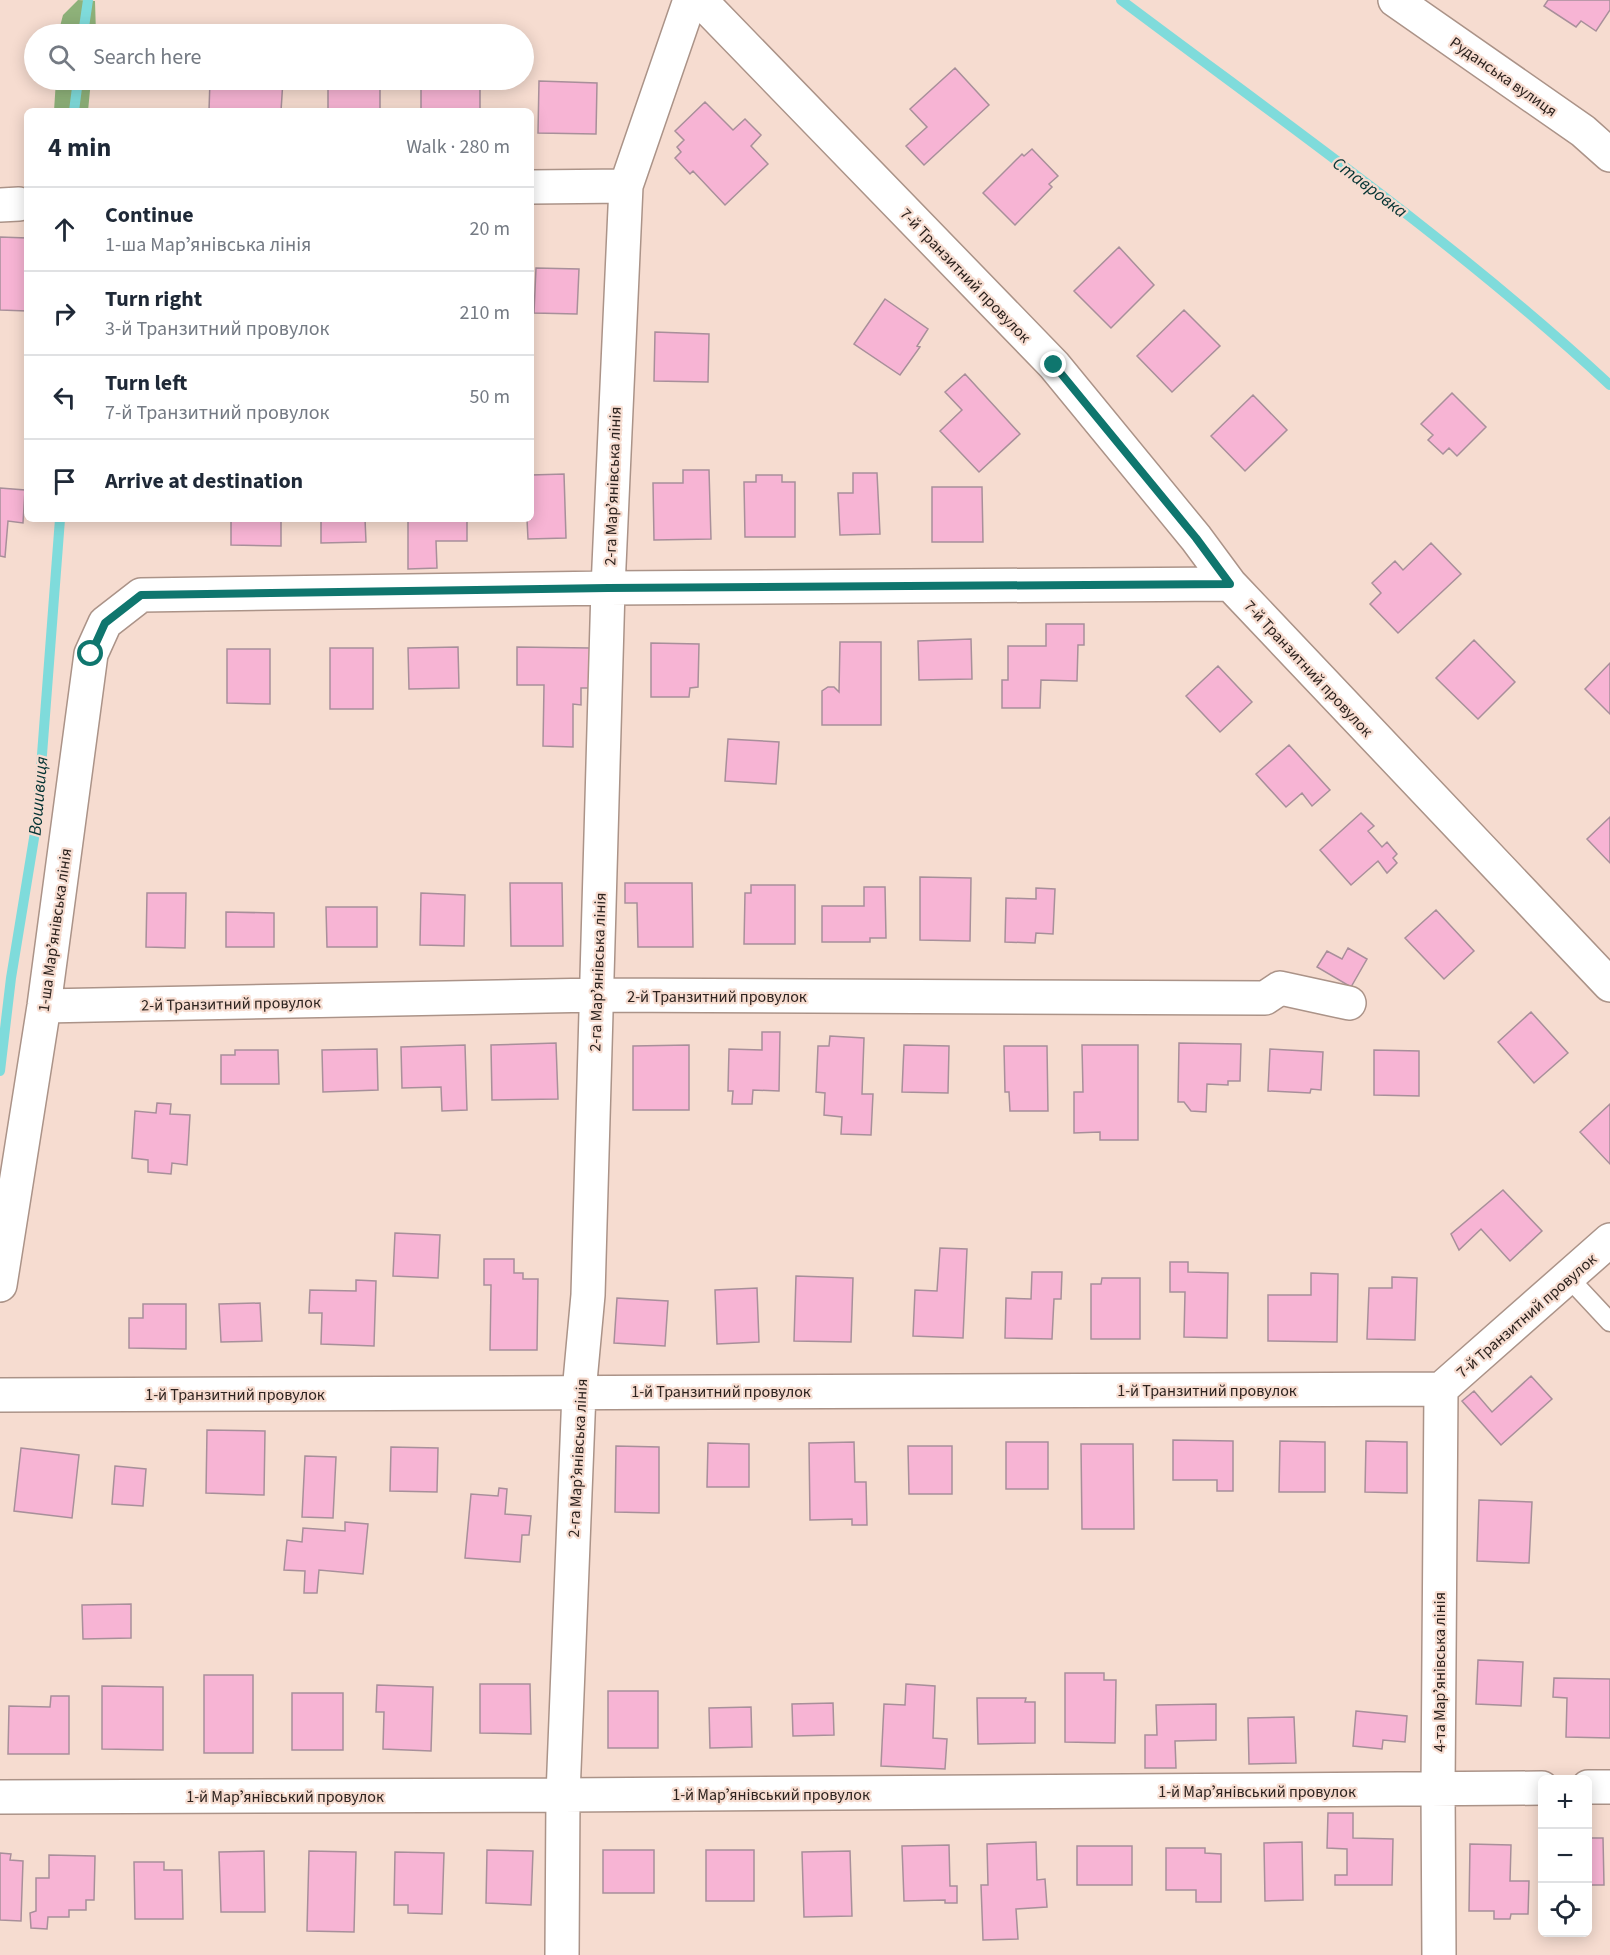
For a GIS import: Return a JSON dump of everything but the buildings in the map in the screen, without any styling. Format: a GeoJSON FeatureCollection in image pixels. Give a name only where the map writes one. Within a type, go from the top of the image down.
{"type":"FeatureCollection","features":[{"type":"Feature","properties":{"kind":"street","name":"2-га Марʼянівська лінія"},"geometry":{"type":"LineString","coordinates":[[562,1955],[563,1795],[579,1392],[588,1295],[608,588],[626,186],[690,0]]}},
{"type":"Feature","properties":{"kind":"street","name":"7-й Транзитний провулок"},"geometry":{"type":"LineString","coordinates":[[700,0],[1054,365],[1196,538],[1230,584],[1610,985]]}},
{"type":"Feature","properties":{"kind":"street","name":"Руданська вулиця"},"geometry":{"type":"LineString","coordinates":[[1395,0],[1583,131],[1610,155]]}},
{"type":"Feature","properties":{"kind":"street"},"geometry":{"type":"LineString","coordinates":[[534,187],[626,186]]}},
{"type":"Feature","properties":{"kind":"street"},"geometry":{"type":"LineString","coordinates":[[608,588],[1230,584]]}},
{"type":"Feature","properties":{"kind":"street","name":"1-ша Марʼянівська лінія"},"geometry":{"type":"LineString","coordinates":[[0,1285],[44,1006],[91,654],[105,623],[141,595],[608,588]]}},
{"type":"Feature","properties":{"kind":"street","name":"2-й Транзитний провулок"},"geometry":{"type":"LineString","coordinates":[[44,1006],[597,995],[1265,998],[1280,988],[1349,1003]]}},
{"type":"Feature","properties":{"kind":"street","name":"7-й Транзитний провулок"},"geometry":{"type":"LineString","coordinates":[[1441,1389],[1610,1240]]}},
{"type":"Feature","properties":{"kind":"street","name":"1-й Транзитний провулок"},"geometry":{"type":"LineString","coordinates":[[0,1395],[1441,1389]]}},
{"type":"Feature","properties":{"kind":"street","name":"4-та Марʼянівська лінія"},"geometry":{"type":"LineString","coordinates":[[1439,1955],[1441,1389]]}},
{"type":"Feature","properties":{"kind":"street"},"geometry":{"type":"LineString","coordinates":[[1592,1787],[1610,1786]]}},
{"type":"Feature","properties":{"kind":"street","name":"1-й Марʼянівський провулок"},"geometry":{"type":"LineString","coordinates":[[0,1797],[1538,1788]]}},
{"type":"Feature","properties":{"kind":"lane"},"geometry":{"type":"LineString","coordinates":[[1568,1277],[1610,1322]]}},
{"type":"Feature","properties":{"kind":"green space"},"geometry":{"type":"Polygon","coordinates":[[[78,0],[95,1],[96,24],[61,24],[63,15],[78,0]]]}},
{"type":"Feature","properties":{"kind":"green space"},"geometry":{"type":"Polygon","coordinates":[[[55,90],[90,90],[88,108],[54,108],[55,90]]]}},
{"type":"Feature","properties":{"kind":"waterway","name":"Вошивиця"},"geometry":{"type":"LineString","coordinates":[[84,24],[88,0]]}},
{"type":"Feature","properties":{"kind":"waterway","name":"Ставровка"},"geometry":{"type":"LineString","coordinates":[[1121,0],[1432,234],[1552,333],[1610,385]]}},
{"type":"Feature","properties":{"kind":"waterway","name":"Вошивиця"},"geometry":{"type":"LineString","coordinates":[[74,108],[77,90]]}},
{"type":"Feature","properties":{"kind":"waterway","name":"Вошивиця"},"geometry":{"type":"LineString","coordinates":[[0,1071],[11,978],[37,820],[60,522]]}},
{"type":"Feature","properties":{"kind":"route"},"geometry":{"type":"LineString","coordinates":[[91,654],[105,623],[141,595],[608,588],[1230,584],[1196,538],[1054,365]]}}]}
